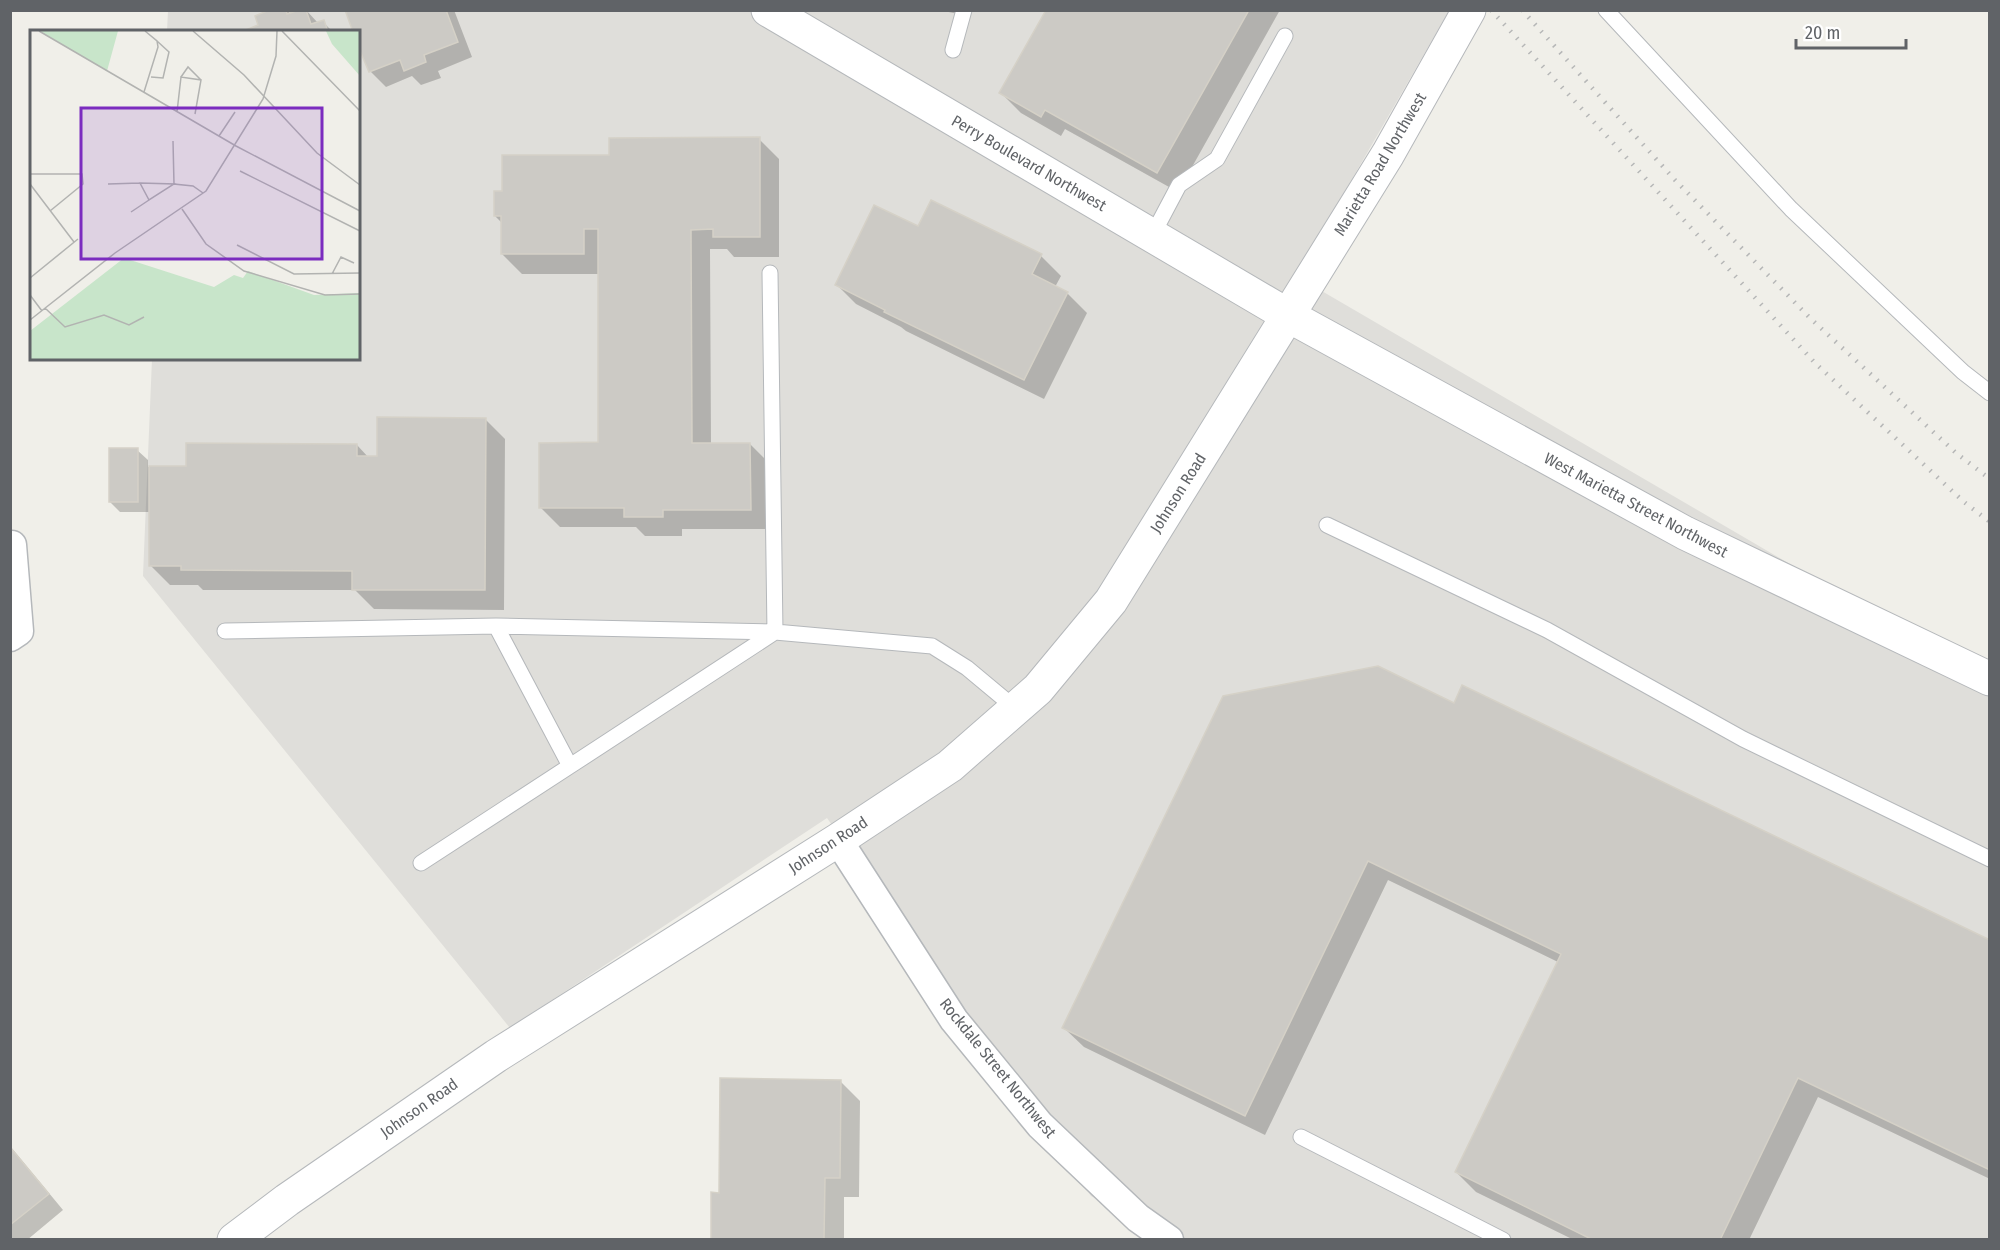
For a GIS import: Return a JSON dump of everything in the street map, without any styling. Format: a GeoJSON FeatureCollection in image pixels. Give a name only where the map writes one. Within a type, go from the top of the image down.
{"type":"FeatureCollection","features":[{"type":"Feature","properties":{"kind":"street","name":"Perry Boulevard Northwest"},"geometry":{"type":"LineString","coordinates":[[768,10],[802,24],[1152,236],[1289,316]]}},
{"type":"Feature","properties":{"kind":"street","name":"Marietta Road Northwest"},"geometry":{"type":"LineString","coordinates":[[1289,316],[1388,154],[1469,10]]}},
{"type":"Feature","properties":{"kind":"street","name":"West Marietta Street Northwest"},"geometry":{"type":"LineString","coordinates":[[1289,316],[1685,533],[1989,679]]}},
{"type":"Feature","properties":{"kind":"street","name":"Johnson Road"},"geometry":{"type":"LineString","coordinates":[[234,1239],[496,1056],[838,840],[950,766],[1038,689],[1111,601],[1289,316]]}},
{"type":"Feature","properties":{"kind":"street"},"geometry":{"type":"LineString","coordinates":[[10,637],[19,630],[11,545]]}},
{"type":"Feature","properties":{"kind":"street","name":"Rockdale Street Northwest"},"geometry":{"type":"LineString","coordinates":[[838,840],[954,1020],[1040,1125],[1138,1218],[1169,1239]]}},
{"type":"Feature","properties":{"kind":"lane"},"geometry":{"type":"LineString","coordinates":[[953,50],[964,10]]}},
{"type":"Feature","properties":{"kind":"lane"},"geometry":{"type":"LineString","coordinates":[[1606,10],[1791,209],[1963,372],[1989,393]]}},
{"type":"Feature","properties":{"kind":"lane"},"geometry":{"type":"LineString","coordinates":[[1152,236],[1179,184],[1217,159],[1285,36]]}},
{"type":"Feature","properties":{"kind":"lane"},"geometry":{"type":"LineString","coordinates":[[770,273],[775,632]]}},
{"type":"Feature","properties":{"kind":"lane"},"geometry":{"type":"LineString","coordinates":[[1327,525],[1547,630],[1743,739],[1989,859]]}},
{"type":"Feature","properties":{"kind":"lane"},"geometry":{"type":"LineString","coordinates":[[496,626],[570,766]]}},
{"type":"Feature","properties":{"kind":"lane"},"geometry":{"type":"LineString","coordinates":[[225,631],[496,626],[775,632],[932,646],[967,668],[1015,708]]}},
{"type":"Feature","properties":{"kind":"lane"},"geometry":{"type":"LineString","coordinates":[[421,863],[775,632]]}},
{"type":"Feature","properties":{"kind":"lane"},"geometry":{"type":"LineString","coordinates":[[1301,1137],[1503,1239]]}},
{"type":"Feature","properties":{"kind":"shaded area"},"geometry":{"type":"Polygon","coordinates":[[[168,11],[1449,11],[1296,276],[1989,680],[1989,1239],[1170,1239],[1091,1196],[827,818],[510,1028],[143,576],[152,360],[360,360],[360,30],[167,30],[168,11]]]}},
{"type":"Feature","properties":{"kind":"building"},"geometry":{"type":"Polygon","coordinates":[[[269,10],[286,10],[287,14],[306,10],[311,24],[324,20],[327,30],[246,30],[258,25],[255,16],[269,10]]]}},
{"type":"Feature","properties":{"kind":"building"},"geometry":{"type":"Polygon","coordinates":[[[345,10],[446,10],[458,42],[424,55],[426,62],[404,71],[400,60],[369,72],[360,51],[360,30],[352,30],[345,10]]]}},
{"type":"Feature","properties":{"kind":"building"},"geometry":{"type":"Polygon","coordinates":[[[1046,10],[1249,10],[1157,173],[1045,110],[1041,117],[999,93],[1046,10]]]}},
{"type":"Feature","properties":{"kind":"building"},"geometry":{"type":"Polygon","coordinates":[[[760,137],[760,237],[713,237],[713,229],[691,230],[692,443],[750,443],[751,510],[663,510],[663,517],[624,517],[624,508],[539,508],[539,443],[598,442],[598,229],[584,229],[584,254],[501,254],[501,216],[494,216],[494,191],[502,191],[502,155],[609,155],[609,138],[760,137]]]}},
{"type":"Feature","properties":{"kind":"building"},"geometry":{"type":"Polygon","coordinates":[[[931,200],[1042,254],[1032,274],[1068,292],[1024,380],[884,312],[885,310],[835,285],[874,205],[918,226],[931,200]]]}},
{"type":"Feature","properties":{"kind":"building"},"geometry":{"type":"Polygon","coordinates":[[[377,417],[486,418],[485,590],[352,590],[352,571],[181,570],[181,566],[149,566],[149,466],[186,466],[186,443],[357,444],[357,456],[377,456],[377,417]]]}},
{"type":"Feature","properties":{"kind":"building"},"geometry":{"type":"Polygon","coordinates":[[[109,448],[138,448],[138,502],[109,502],[109,448]]]}},
{"type":"Feature","properties":{"kind":"building"},"geometry":{"type":"Polygon","coordinates":[[[1378,666],[1454,703],[1462,685],[1990,940],[1990,1170],[1798,1078],[1720,1240],[1593,1240],[1455,1172],[1561,954],[1368,861],[1245,1116],[1062,1028],[1223,696],[1378,666]]]}},
{"type":"Feature","properties":{"kind":"building"},"geometry":{"type":"Polygon","coordinates":[[[720,1078],[841,1080],[840,1178],[825,1178],[824,1240],[711,1240],[711,1192],[719,1193],[720,1078]]]}},
{"type":"Feature","properties":{"kind":"building"},"geometry":{"type":"Polygon","coordinates":[[[10,1147],[49,1194],[10,1225],[10,1147]]]}},
{"type":"Feature","properties":{"kind":"railway"},"geometry":{"type":"LineString","coordinates":[[1491,10],[1815,363],[1964,502],[1990,522]]}},
{"type":"Feature","properties":{"kind":"railway"},"geometry":{"type":"LineString","coordinates":[[1522,10],[1675,180],[1811,319],[1956,453],[1990,479]]}}]}
